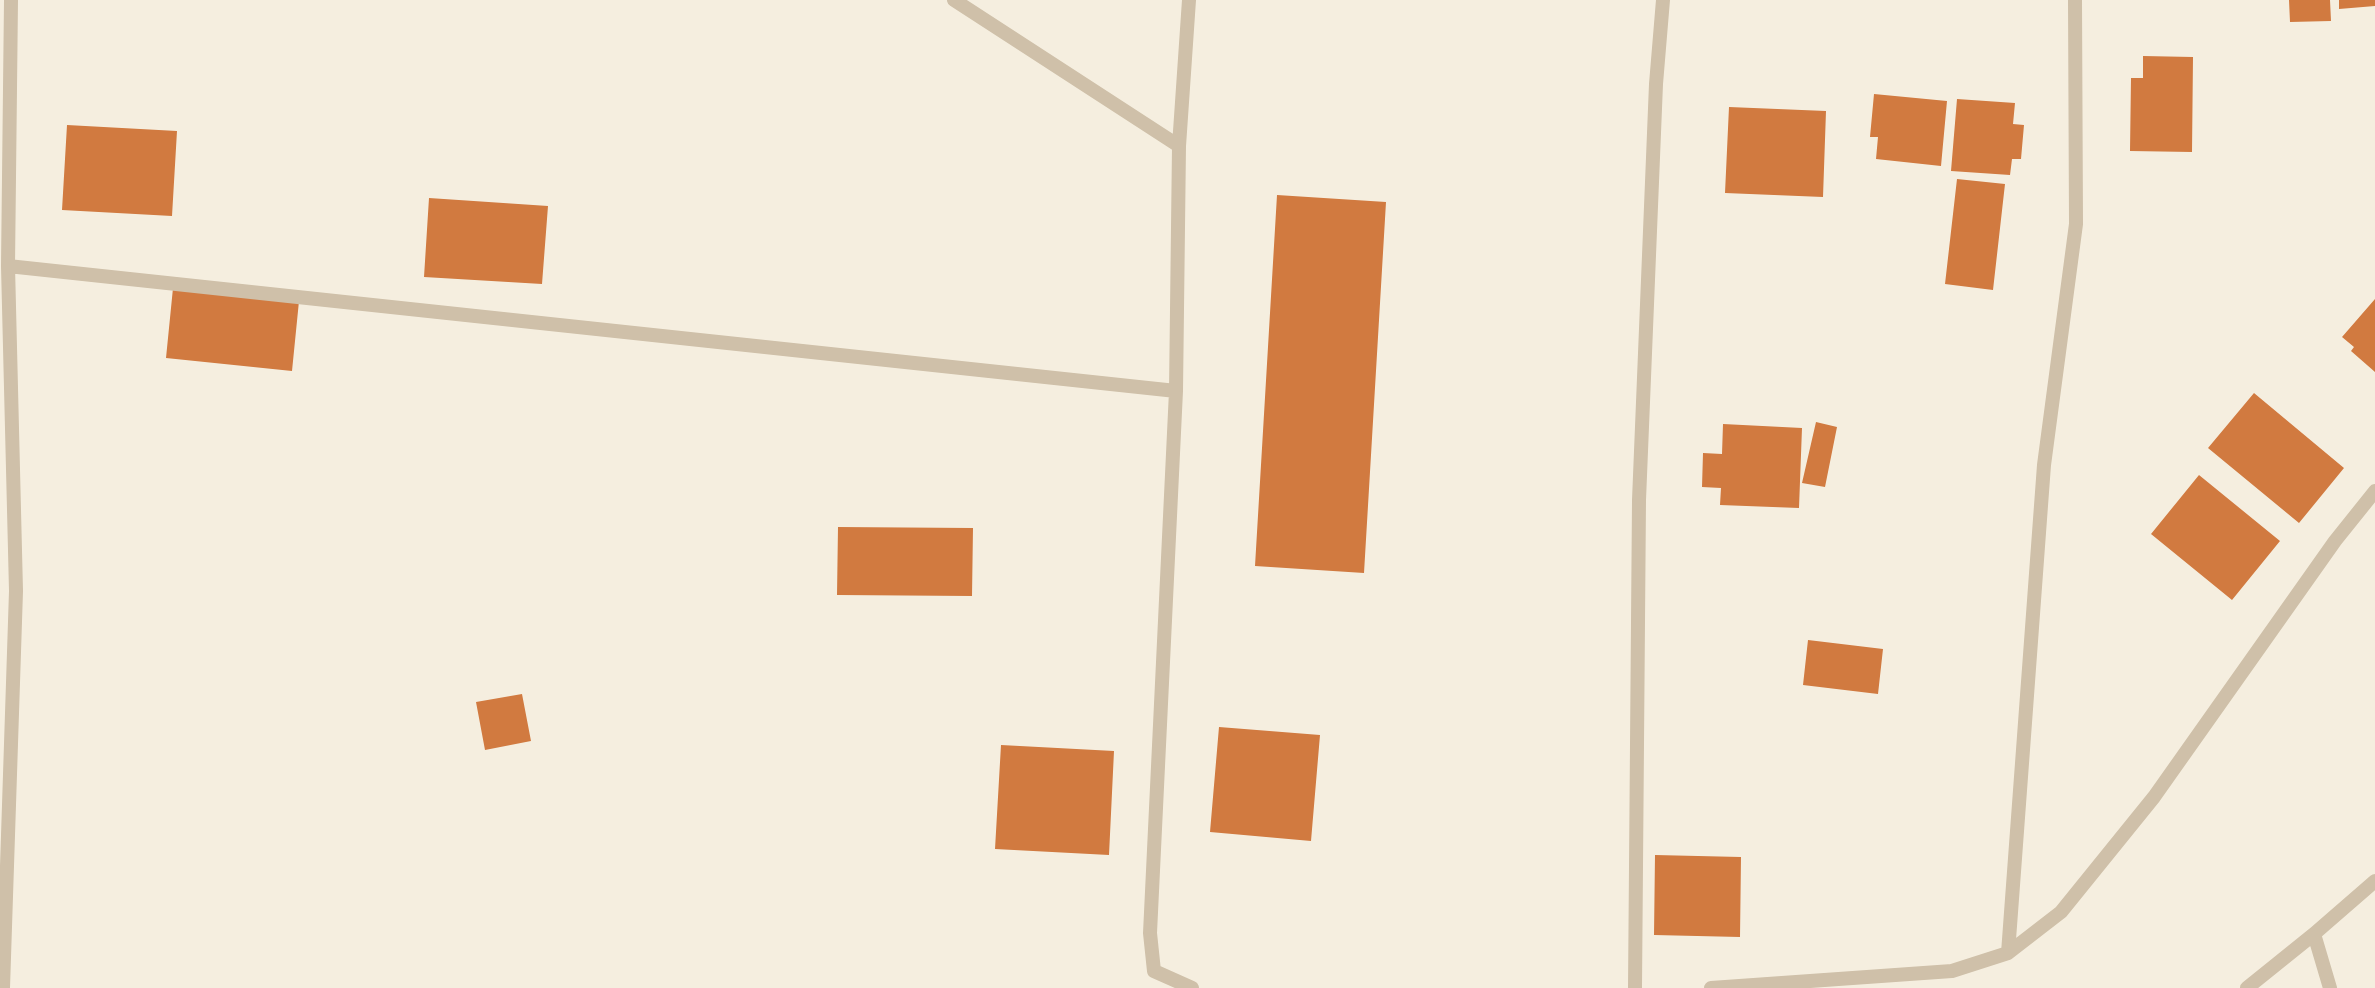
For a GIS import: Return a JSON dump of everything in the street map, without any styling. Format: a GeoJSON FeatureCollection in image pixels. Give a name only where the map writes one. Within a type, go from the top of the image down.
{"type":"FeatureCollection","features":[{"type":"Feature","properties":{"kind":"street"},"geometry":{"type":"LineString","coordinates":[[3,988],[16,591],[8,266],[11,0]]}},
{"type":"Feature","properties":{"kind":"street"},"geometry":{"type":"LineString","coordinates":[[954,0],[1179,146]]}},
{"type":"Feature","properties":{"kind":"street"},"geometry":{"type":"LineString","coordinates":[[1188,0],[1179,146],[1176,391],[1150,934],[1154,971],[1192,988]]}},
{"type":"Feature","properties":{"kind":"street"},"geometry":{"type":"LineString","coordinates":[[1634,988],[1639,500],[1656,84],[1663,0]]}},
{"type":"Feature","properties":{"kind":"street"},"geometry":{"type":"LineString","coordinates":[[2008,954],[2044,465],[2076,224],[2075,0]]}},
{"type":"Feature","properties":{"kind":"street"},"geometry":{"type":"LineString","coordinates":[[8,266],[1176,391]]}},
{"type":"Feature","properties":{"kind":"street"},"geometry":{"type":"LineString","coordinates":[[1711,988],[1952,971],[2008,954],[2061,912],[2154,798],[2336,541],[2375,491]]}},
{"type":"Feature","properties":{"kind":"street"},"geometry":{"type":"LineString","coordinates":[[2247,988],[2314,934],[2375,881]]}},
{"type":"Feature","properties":{"kind":"street"},"geometry":{"type":"LineString","coordinates":[[2314,934],[2330,988]]}},
{"type":"Feature","properties":{"kind":"building"},"geometry":{"type":"Polygon","coordinates":[[[2289,0],[2330,0],[2331,21],[2290,22],[2289,0]]]}},
{"type":"Feature","properties":{"kind":"building"},"geometry":{"type":"Polygon","coordinates":[[[2339,0],[2375,0],[2375,6],[2339,9],[2339,0]]]}},
{"type":"Feature","properties":{"kind":"building"},"geometry":{"type":"Polygon","coordinates":[[[2143,56],[2193,57],[2192,152],[2130,151],[2131,78],[2143,78],[2143,56]]]}},
{"type":"Feature","properties":{"kind":"building"},"geometry":{"type":"Polygon","coordinates":[[[1874,94],[1947,101],[1941,166],[1876,159],[1878,137],[1870,137],[1874,94]]]}},
{"type":"Feature","properties":{"kind":"building"},"geometry":{"type":"Polygon","coordinates":[[[1957,99],[2015,103],[2013,124],[2024,125],[2021,159],[2012,159],[2010,175],[1951,171],[1957,99]]]}},
{"type":"Feature","properties":{"kind":"building"},"geometry":{"type":"Polygon","coordinates":[[[1729,107],[1826,111],[1823,197],[1725,193],[1729,107]]]}},
{"type":"Feature","properties":{"kind":"building"},"geometry":{"type":"Polygon","coordinates":[[[67,125],[177,131],[172,216],[62,210],[67,125]]]}},
{"type":"Feature","properties":{"kind":"building"},"geometry":{"type":"Polygon","coordinates":[[[1957,179],[2005,184],[1993,290],[1945,284],[1957,179]]]}},
{"type":"Feature","properties":{"kind":"building"},"geometry":{"type":"Polygon","coordinates":[[[1277,195],[1386,202],[1364,573],[1255,566],[1277,195]]]}},
{"type":"Feature","properties":{"kind":"building"},"geometry":{"type":"Polygon","coordinates":[[[429,198],[548,206],[542,284],[424,277],[429,198]]]}},
{"type":"Feature","properties":{"kind":"building"},"geometry":{"type":"Polygon","coordinates":[[[173,288],[299,301],[292,371],[166,358],[173,288]]]}},
{"type":"Feature","properties":{"kind":"building"},"geometry":{"type":"Polygon","coordinates":[[[2375,299],[2375,372],[2351,351],[2354,347],[2342,337],[2375,299]]]}},
{"type":"Feature","properties":{"kind":"building"},"geometry":{"type":"Polygon","coordinates":[[[2254,393],[2344,468],[2299,523],[2208,448],[2254,393]]]}},
{"type":"Feature","properties":{"kind":"building"},"geometry":{"type":"Polygon","coordinates":[[[1816,422],[1837,427],[1825,487],[1802,483],[1816,422]]]}},
{"type":"Feature","properties":{"kind":"building"},"geometry":{"type":"Polygon","coordinates":[[[1723,424],[1802,428],[1799,508],[1720,505],[1721,488],[1702,487],[1703,453],[1722,454],[1723,424]]]}},
{"type":"Feature","properties":{"kind":"building"},"geometry":{"type":"Polygon","coordinates":[[[2199,475],[2280,541],[2232,600],[2151,534],[2199,475]]]}},
{"type":"Feature","properties":{"kind":"building"},"geometry":{"type":"Polygon","coordinates":[[[838,527],[973,528],[972,596],[837,595],[838,527]]]}},
{"type":"Feature","properties":{"kind":"building"},"geometry":{"type":"Polygon","coordinates":[[[1808,640],[1883,649],[1878,694],[1803,685],[1808,640]]]}},
{"type":"Feature","properties":{"kind":"building"},"geometry":{"type":"Polygon","coordinates":[[[522,694],[531,741],[485,750],[476,702],[522,694]]]}},
{"type":"Feature","properties":{"kind":"building"},"geometry":{"type":"Polygon","coordinates":[[[1219,727],[1320,735],[1311,841],[1210,832],[1219,727]]]}},
{"type":"Feature","properties":{"kind":"building"},"geometry":{"type":"Polygon","coordinates":[[[1001,745],[1114,751],[1109,855],[995,849],[1001,745]]]}},
{"type":"Feature","properties":{"kind":"building"},"geometry":{"type":"Polygon","coordinates":[[[1655,855],[1741,857],[1740,937],[1654,935],[1655,855]]]}}]}
